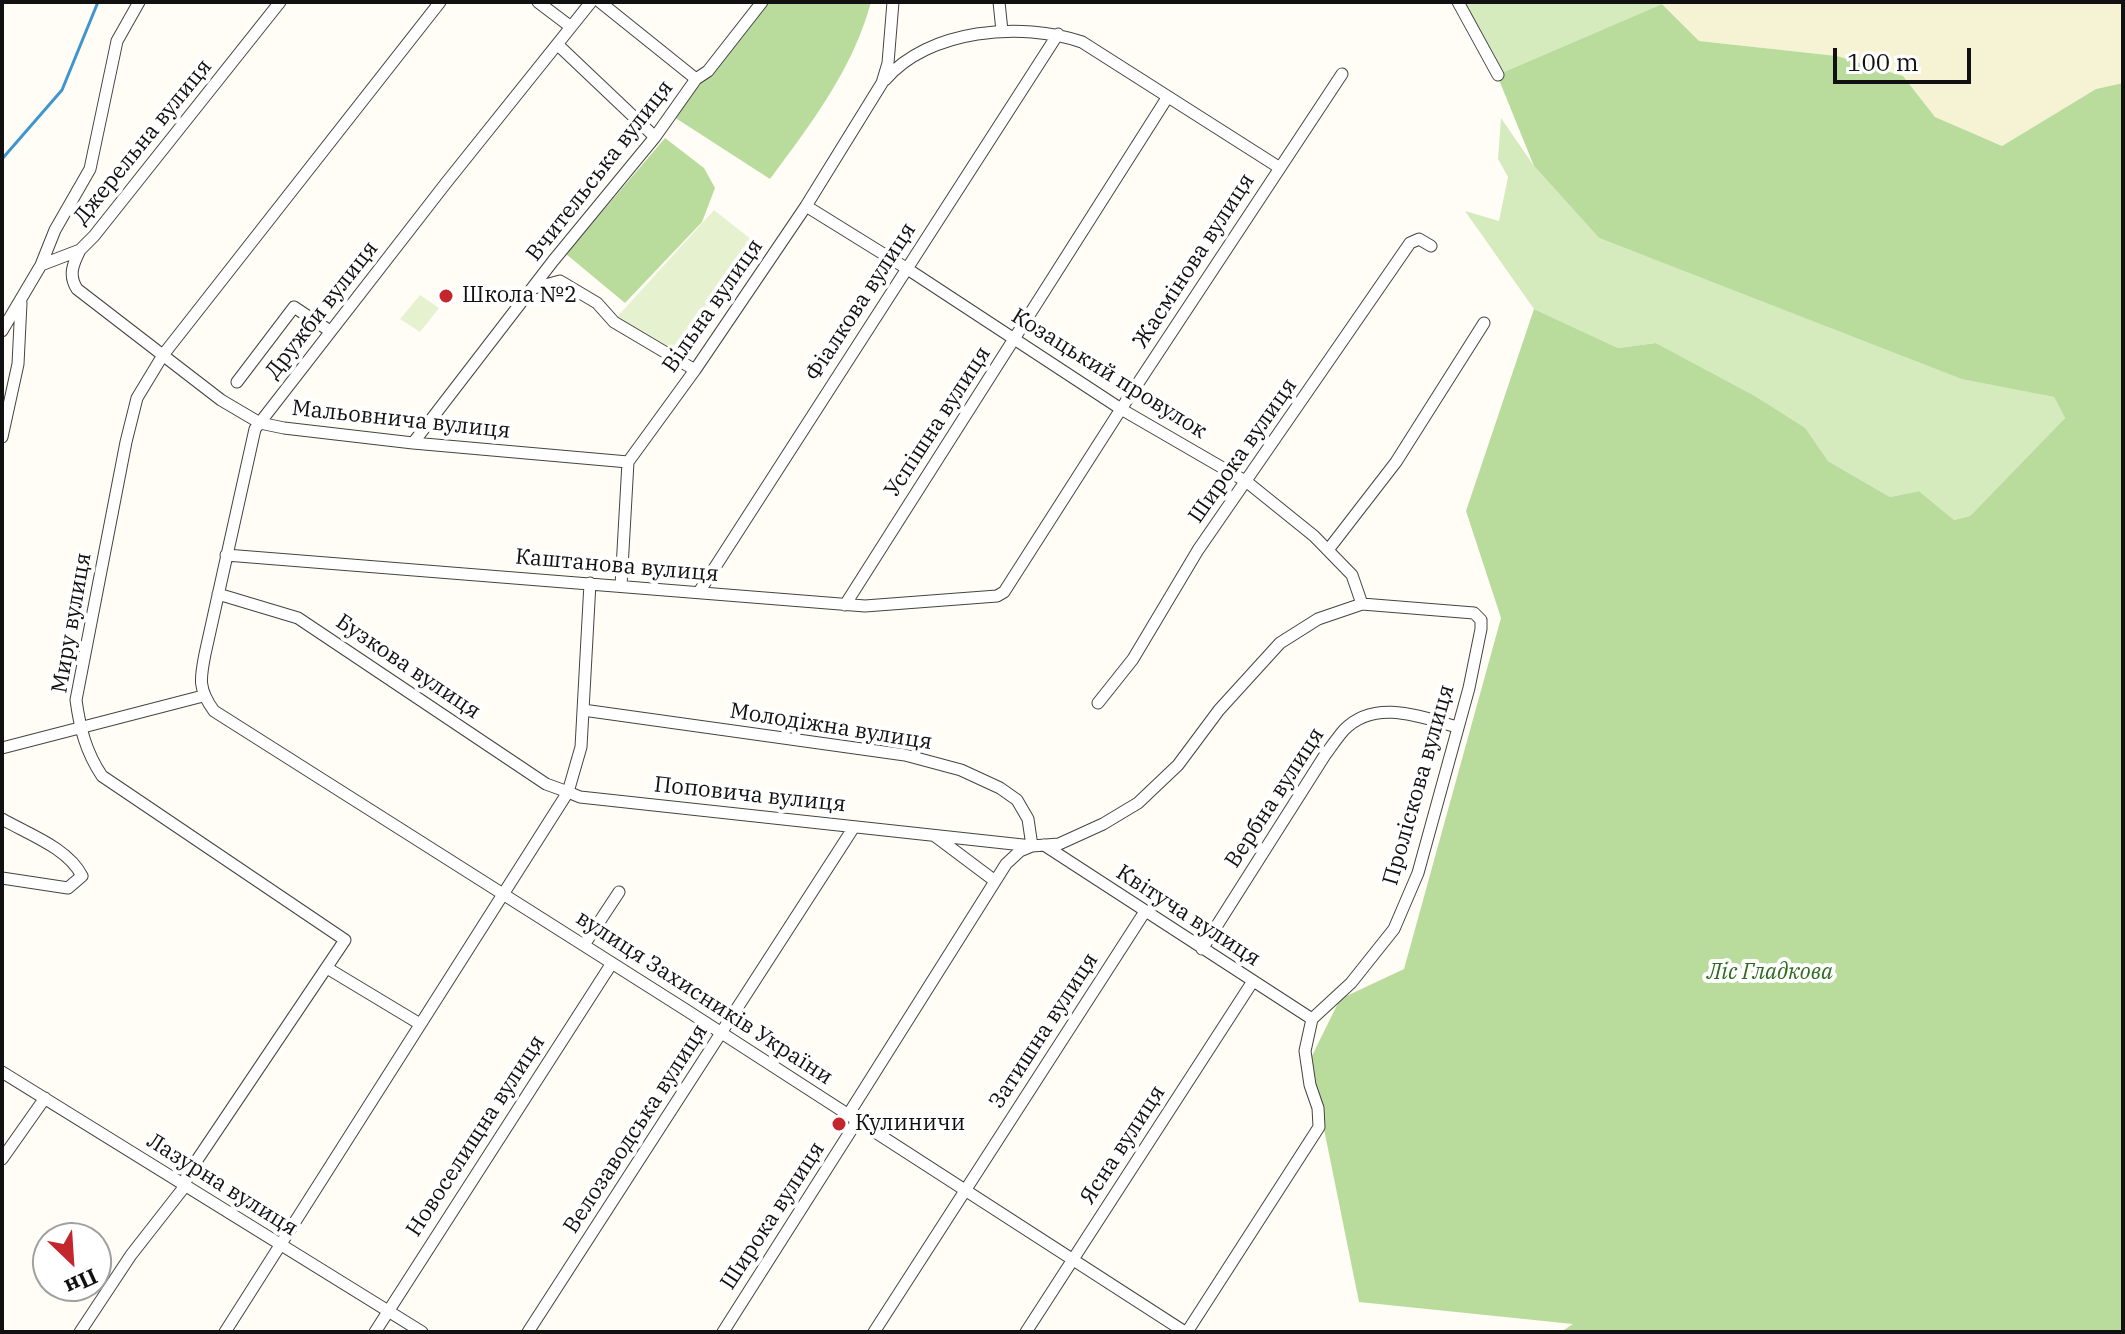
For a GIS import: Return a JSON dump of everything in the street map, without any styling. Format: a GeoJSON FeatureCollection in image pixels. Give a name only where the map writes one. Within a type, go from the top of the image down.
{"type":"FeatureCollection","features":[{"type":"Feature","properties":{"kind":"street"},"geometry":{"type":"LineString","coordinates":[[2,331],[41,265],[55,230],[90,169],[117,41],[139,2]]}},
{"type":"Feature","properties":{"kind":"street","name":"Джерельна вулиця"},"geometry":{"type":"LineString","coordinates":[[41,265],[80,250],[118,208],[280,2]]}},
{"type":"Feature","properties":{"kind":"street","name":"Миру вулиця"},"geometry":{"type":"LineString","coordinates":[[80,1332],[131,1255],[185,1186],[187,1175],[345,940],[102,776],[90,758],[80,728],[76,700],[137,398],[163,355],[440,2]]}},
{"type":"Feature","properties":{"kind":"street"},"geometry":{"type":"LineString","coordinates":[[538,2],[571,27]]}},
{"type":"Feature","properties":{"kind":"street","name":"Дружби вулиця"},"geometry":{"type":"LineString","coordinates":[[203,696],[200,678],[251,441],[260,423],[591,2]]}},
{"type":"Feature","properties":{"kind":"street"},"geometry":{"type":"LineString","coordinates":[[600,2],[696,79]]}},
{"type":"Feature","properties":{"kind":"street","name":"Вчительська вулиця"},"geometry":{"type":"LineString","coordinates":[[413,443],[562,250],[655,137],[696,79],[708,71],[762,2]]}},
{"type":"Feature","properties":{"kind":"street","name":"Вільна вулиця"},"geometry":{"type":"LineString","coordinates":[[628,462],[695,370],[806,206],[882,83],[888,63],[893,2]]}},
{"type":"Feature","properties":{"kind":"street"},"geometry":{"type":"LineString","coordinates":[[999,2],[1002,31]]}},
{"type":"Feature","properties":{"kind":"street"},"geometry":{"type":"LineString","coordinates":[[1458,2],[1498,75]]}},
{"type":"Feature","properties":{"kind":"street"},"geometry":{"type":"LineString","coordinates":[[882,83],[899,63],[932,45],[1002,31],[1058,34],[1082,42],[1280,168]]}},
{"type":"Feature","properties":{"kind":"street","name":"Фіалкова вулиця"},"geometry":{"type":"LineString","coordinates":[[699,592],[1058,34]]}},
{"type":"Feature","properties":{"kind":"street"},"geometry":{"type":"LineString","coordinates":[[558,45],[655,137]]}},
{"type":"Feature","properties":{"kind":"street","name":"Жасмінова вулиця"},"geometry":{"type":"LineString","coordinates":[[1004,592],[1342,74]]}},
{"type":"Feature","properties":{"kind":"street","name":"Успішна вулиця"},"geometry":{"type":"LineString","coordinates":[[845,605],[1167,98]]}},
{"type":"Feature","properties":{"kind":"street","name":"Козацький провулок"},"geometry":{"type":"LineString","coordinates":[[806,206],[1121,409],[1247,482],[1328,550],[1352,575],[1362,604]]}},
{"type":"Feature","properties":{"kind":"street","name":"Широка вулиця"},"geometry":{"type":"LineString","coordinates":[[1098,703],[1133,659],[1198,550],[1410,243],[1419,239],[1431,246]]}},
{"type":"Feature","properties":{"kind":"street","name":"Мальовнича вулиця"},"geometry":{"type":"LineString","coordinates":[[80,250],[72,266],[73,283],[77,289],[221,400],[260,423],[413,443],[628,462]]}},
{"type":"Feature","properties":{"kind":"street"},"geometry":{"type":"LineString","coordinates":[[534,288],[560,281],[597,303],[614,322],[695,370]]}},
{"type":"Feature","properties":{"kind":"street"},"geometry":{"type":"LineString","coordinates":[[2,437],[18,364],[22,297]]}},
{"type":"Feature","properties":{"kind":"street"},"geometry":{"type":"LineString","coordinates":[[237,382],[294,307],[330,331]]}},
{"type":"Feature","properties":{"kind":"street"},"geometry":{"type":"LineString","coordinates":[[1328,550],[1396,462],[1484,323]]}},
{"type":"Feature","properties":{"kind":"street"},"geometry":{"type":"LineString","coordinates":[[621,586],[628,462]]}},
{"type":"Feature","properties":{"kind":"street","name":"Каштанова вулиця"},"geometry":{"type":"LineString","coordinates":[[226,555],[865,606],[997,596],[1004,592]]}},
{"type":"Feature","properties":{"kind":"street"},"geometry":{"type":"LineString","coordinates":[[225,1332],[568,792],[581,747],[590,583]]}},
{"type":"Feature","properties":{"kind":"street","name":"Бузкова вулиця"},"geometry":{"type":"LineString","coordinates":[[218,594],[298,618],[546,784],[568,792]]}},
{"type":"Feature","properties":{"kind":"street","name":"Поповича вулиця"},"geometry":{"type":"LineString","coordinates":[[568,792],[580,797],[854,827],[1038,845],[1059,844],[1103,824],[1138,803],[1178,765],[1219,710],[1280,643],[1318,619],[1362,604],[1474,613]]}},
{"type":"Feature","properties":{"kind":"street","name":"Проліскова вулиця"},"geometry":{"type":"LineString","coordinates":[[1312,1019],[1351,983],[1394,929],[1418,873],[1469,688],[1481,629],[1481,620],[1474,613]]}},
{"type":"Feature","properties":{"kind":"street"},"geometry":{"type":"LineString","coordinates":[[2,748],[203,696]]}},
{"type":"Feature","properties":{"kind":"street","name":"вулиця Захисників України"},"geometry":{"type":"LineString","coordinates":[[203,696],[214,711],[1186,1332]]}},
{"type":"Feature","properties":{"kind":"street","name":"Молодіжна вулиця"},"geometry":{"type":"LineString","coordinates":[[583,710],[905,755],[961,770],[1000,788],[1017,800],[1038,845]]}},
{"type":"Feature","properties":{"kind":"street","name":"Вербна вулиця"},"geometry":{"type":"LineString","coordinates":[[1202,949],[1325,755],[1346,728],[1363,718],[1387,711],[1457,727]]}},
{"type":"Feature","properties":{"kind":"street"},"geometry":{"type":"LineString","coordinates":[[2,819],[57,850],[76,866],[82,876],[68,888],[2,878]]}},
{"type":"Feature","properties":{"kind":"street","name":"Велозаводська вулиця"},"geometry":{"type":"LineString","coordinates":[[528,1332],[854,827]]}},
{"type":"Feature","properties":{"kind":"street"},"geometry":{"type":"LineString","coordinates":[[933,835],[995,881]]}},
{"type":"Feature","properties":{"kind":"street","name":"Широка вулиця"},"geometry":{"type":"LineString","coordinates":[[723,1332],[995,881],[1006,864],[1020,851],[1038,845]]}},
{"type":"Feature","properties":{"kind":"street","name":"Квітуча вулиця"},"geometry":{"type":"LineString","coordinates":[[1038,845],[1312,1019]]}},
{"type":"Feature","properties":{"kind":"street"},"geometry":{"type":"LineString","coordinates":[[584,945],[619,892]]}},
{"type":"Feature","properties":{"kind":"street","name":"Затишна вулиця"},"geometry":{"type":"LineString","coordinates":[[874,1332],[1144,913]]}},
{"type":"Feature","properties":{"kind":"street","name":"Новоселищна вулиця"},"geometry":{"type":"LineString","coordinates":[[375,1332],[612,963]]}},
{"type":"Feature","properties":{"kind":"street"},"geometry":{"type":"LineString","coordinates":[[327,968],[420,1024]]}},
{"type":"Feature","properties":{"kind":"street","name":"Ясна вулиця"},"geometry":{"type":"LineString","coordinates":[[1026,1332],[1253,981]]}},
{"type":"Feature","properties":{"kind":"street"},"geometry":{"type":"LineString","coordinates":[[1186,1332],[1319,1127],[1318,1108],[1310,1085],[1305,1051],[1312,1019]]}},
{"type":"Feature","properties":{"kind":"street","name":"Лазурна вулиця"},"geometry":{"type":"LineString","coordinates":[[2,1072],[422,1332]]}},
{"type":"Feature","properties":{"kind":"street"},"geometry":{"type":"LineString","coordinates":[[2,1159],[45,1098]]}},
{"type":"Feature","properties":{"kind":"shaded area"},"geometry":{"type":"Polygon","coordinates":[[[1661,2],[2123,2],[2123,83],[2096,89],[2002,146],[1935,117],[1903,76],[1837,56],[1699,41],[1661,2]]]}},
{"type":"Feature","properties":{"kind":"green space"},"geometry":{"type":"Polygon","coordinates":[[[766,2],[871,2],[842,73],[770,179],[674,117],[766,2]]]}},
{"type":"Feature","properties":{"kind":"green space"},"geometry":{"type":"Polygon","coordinates":[[[1456,2],[1661,2],[1662,4],[1497,75],[1456,2]]]}},
{"type":"Feature","properties":{"kind":"green space","name":"Ліс Гладкова"},"geometry":{"type":"Polygon","coordinates":[[[1662,4],[1699,41],[1837,56],[1903,76],[1935,117],[2002,146],[2096,89],[2123,83],[2123,1332],[1561,1332],[1573,1324],[1359,1302],[1310,1060],[1340,999],[1404,969],[1501,618],[1466,511],[1534,309],[1618,348],[1656,343],[1755,396],[1805,428],[1828,461],[1890,497],[1919,491],[1954,520],[1970,516],[2065,418],[2054,397],[1962,379],[1599,238],[1534,166],[1497,75],[1662,4]]]}},
{"type":"Feature","properties":{"kind":"green space"},"geometry":{"type":"Polygon","coordinates":[[[1501,118],[1534,166],[1599,238],[1962,378],[2054,397],[2065,418],[1970,516],[1954,520],[1919,491],[1890,497],[1828,461],[1804,428],[1755,396],[1656,343],[1618,348],[1534,309],[1465,211],[1499,221],[1508,177],[1498,159],[1501,118]]]}},
{"type":"Feature","properties":{"kind":"green space"},"geometry":{"type":"Polygon","coordinates":[[[665,138],[704,168],[715,188],[702,222],[625,303],[566,254],[665,138]]]}},
{"type":"Feature","properties":{"kind":"green space"},"geometry":{"type":"Polygon","coordinates":[[[714,210],[752,240],[681,354],[617,317],[714,210]]]}},
{"type":"Feature","properties":{"kind":"green space"},"geometry":{"type":"Polygon","coordinates":[[[420,295],[439,308],[420,332],[400,319],[420,295]]]}},
{"type":"Feature","properties":{"kind":"waterway"},"geometry":{"type":"LineString","coordinates":[[2,159],[62,90],[98,2]]}},
{"type":"Feature","properties":{"kind":"place","name":"Школа №2"},"geometry":{"type":"Point","coordinates":[446,296]}},
{"type":"Feature","properties":{"kind":"place","name":"Кулиничи"},"geometry":{"type":"Point","coordinates":[839,1124]}}]}
